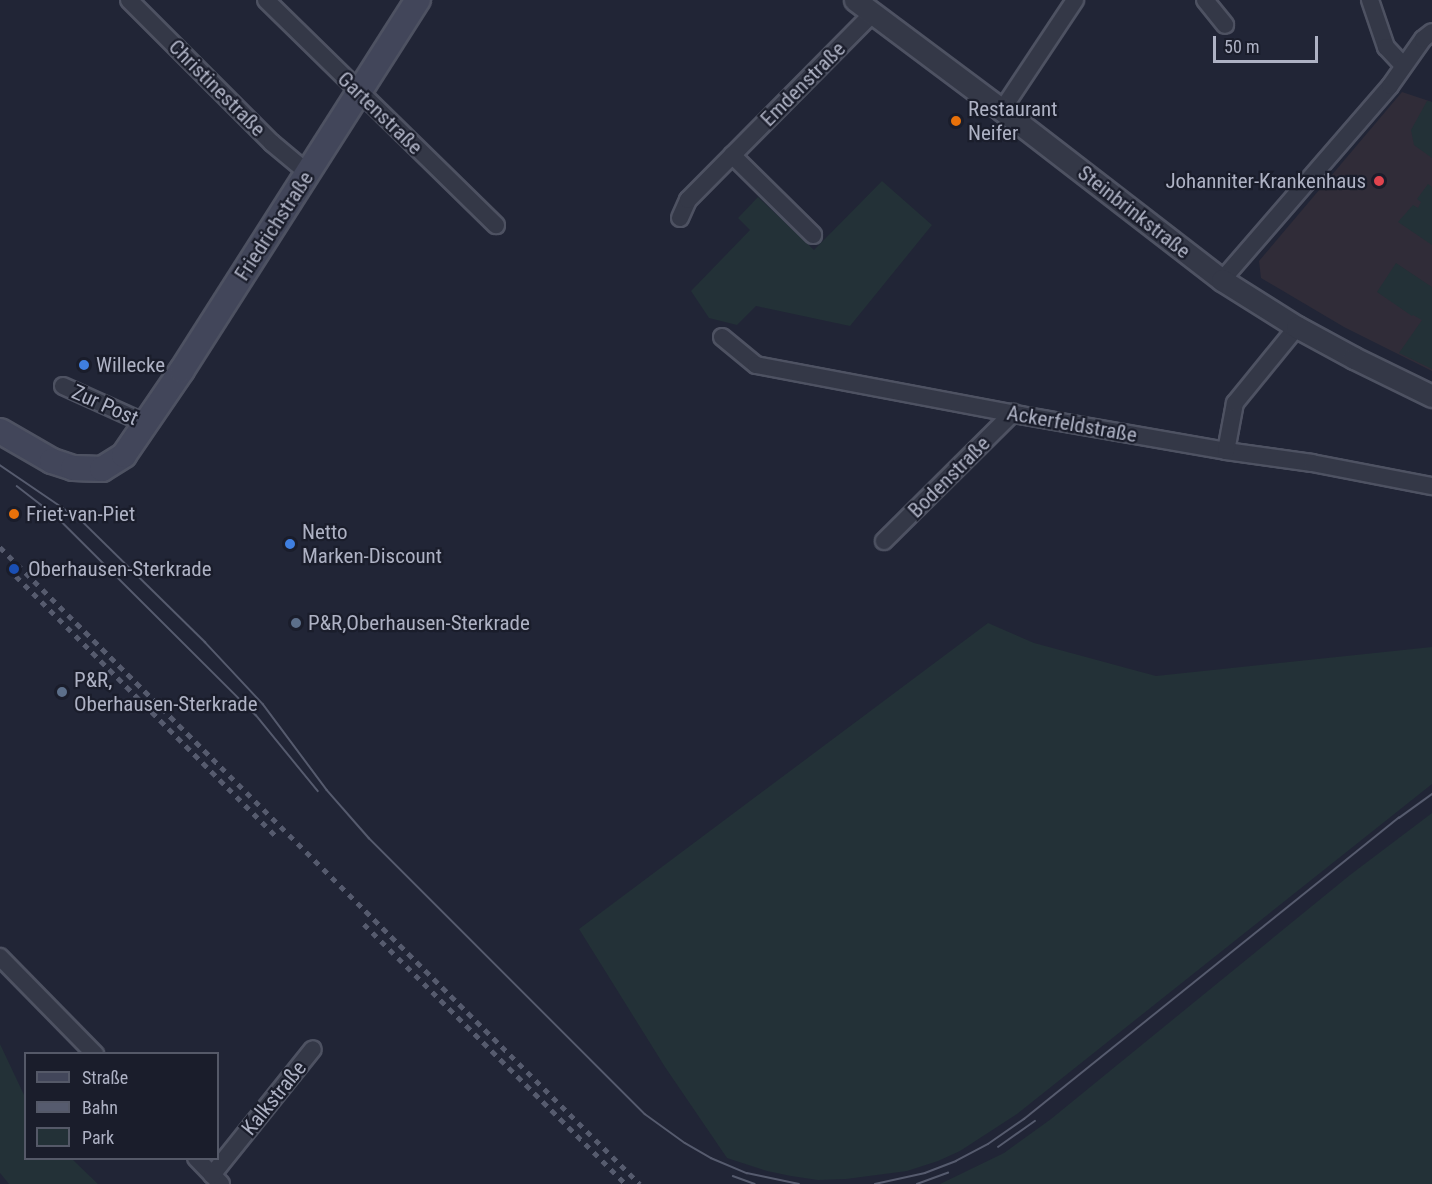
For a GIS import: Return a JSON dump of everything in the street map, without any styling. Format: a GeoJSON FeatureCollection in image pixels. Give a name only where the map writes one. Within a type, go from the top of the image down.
{"type":"FeatureCollection","features":[{"type":"Feature","properties":{"kind":"main road","name":"Friedrichstraße"},"geometry":{"type":"LineString","coordinates":[[0,431],[52,461],[89,470],[107,467],[128,451],[418,0]]}},
{"type":"Feature","properties":{"kind":"street","name":"Christinestraße"},"geometry":{"type":"LineString","coordinates":[[129,0],[272,143],[308,173]]}},
{"type":"Feature","properties":{"kind":"street","name":"Gartenstraße"},"geometry":{"type":"LineString","coordinates":[[266,0],[358,93],[496,225]]}},
{"type":"Feature","properties":{"kind":"street","name":"Steinbrinkstraße"},"geometry":{"type":"LineString","coordinates":[[855,0],[1222,280],[1297,327],[1432,396]]}},
{"type":"Feature","properties":{"kind":"street"},"geometry":{"type":"LineString","coordinates":[[1002,110],[1076,0]]}},
{"type":"Feature","properties":{"kind":"street"},"geometry":{"type":"LineString","coordinates":[[1205,0],[1226,25]]}},
{"type":"Feature","properties":{"kind":"street"},"geometry":{"type":"LineString","coordinates":[[1370,0],[1386,47],[1403,65]]}},
{"type":"Feature","properties":{"kind":"street","name":"Emdenstraße"},"geometry":{"type":"LineString","coordinates":[[680,218],[688,200],[873,13]]}},
{"type":"Feature","properties":{"kind":"street"},"geometry":{"type":"LineString","coordinates":[[1222,280],[1390,86],[1423,39],[1432,32]]}},
{"type":"Feature","properties":{"kind":"street"},"geometry":{"type":"LineString","coordinates":[[732,155],[813,235]]}},
{"type":"Feature","properties":{"kind":"street"},"geometry":{"type":"LineString","coordinates":[[1226,451],[1235,403],[1297,327]]}},
{"type":"Feature","properties":{"kind":"street","name":"Ackerfeldstraße"},"geometry":{"type":"LineString","coordinates":[[722,337],[756,365],[1013,413],[1226,451],[1312,463],[1432,486]]}},
{"type":"Feature","properties":{"kind":"street","name":"Zur Post"},"geometry":{"type":"LineString","coordinates":[[63,386],[147,424]]}},
{"type":"Feature","properties":{"kind":"street","name":"Bodenstraße"},"geometry":{"type":"LineString","coordinates":[[884,541],[1013,413]]}},
{"type":"Feature","properties":{"kind":"street"},"geometry":{"type":"LineString","coordinates":[[0,957],[94,1052]]}},
{"type":"Feature","properties":{"kind":"street","name":"Kalkstraße"},"geometry":{"type":"LineString","coordinates":[[217,1180],[313,1049]]}},
{"type":"Feature","properties":{"kind":"street"},"geometry":{"type":"LineString","coordinates":[[198,1160],[217,1180]]}},
{"type":"Feature","properties":{"kind":"shaded area","name":"Johanniter-Krankenhaus"},"geometry":{"type":"Polygon","coordinates":[[[1402,92],[1432,102],[1432,371],[1344,327],[1261,278],[1259,261],[1402,92]]]}},
{"type":"Feature","properties":{"kind":"green space"},"geometry":{"type":"Polygon","coordinates":[[[1427,101],[1432,102],[1432,158],[1414,145],[1411,130],[1427,101]]]}},
{"type":"Feature","properties":{"kind":"green space"},"geometry":{"type":"Polygon","coordinates":[[[882,181],[932,225],[850,326],[756,306],[737,325],[709,318],[691,291],[750,230],[738,218],[758,197],[814,250],[882,181]]]}},
{"type":"Feature","properties":{"kind":"green space"},"geometry":{"type":"Polygon","coordinates":[[[1428,184],[1432,187],[1432,245],[1398,222],[1413,205],[1418,208],[1421,202],[1417,199],[1428,184]]]}},
{"type":"Feature","properties":{"kind":"green space"},"geometry":{"type":"Polygon","coordinates":[[[1396,263],[1432,287],[1432,369],[1399,353],[1422,320],[1412,316],[1377,292],[1396,263]]]}},
{"type":"Feature","properties":{"kind":"green space"},"geometry":{"type":"Polygon","coordinates":[[[988,623],[1034,643],[1156,676],[1432,647],[1432,784],[1017,1114],[960,1151],[907,1171],[846,1179],[818,1180],[767,1171],[727,1158],[665,1067],[579,929],[988,623]]]}},
{"type":"Feature","properties":{"kind":"green space"},"geometry":{"type":"Polygon","coordinates":[[[1432,813],[1432,1184],[940,1184],[1004,1153],[1051,1119],[1350,875],[1432,813]]]}},
{"type":"Feature","properties":{"kind":"green space"},"geometry":{"type":"Polygon","coordinates":[[[0,1044],[24,1095],[24,1160],[73,1160],[98,1184],[9,1184],[0,1173],[0,1044]]]}},
{"type":"Feature","properties":{"kind":"tram line"},"geometry":{"type":"LineString","coordinates":[[0,465],[82,521],[205,642],[263,704],[327,790],[369,838],[645,1114],[685,1143],[711,1158],[747,1173],[799,1184]]}},
{"type":"Feature","properties":{"kind":"tram line"},"geometry":{"type":"LineString","coordinates":[[17,486],[57,517],[256,715],[318,791]]}},
{"type":"Feature","properties":{"kind":"tram line"},"geometry":{"type":"LineString","coordinates":[[875,1184],[925,1173],[956,1161],[988,1144],[1024,1119],[1432,794]]}},
{"type":"Feature","properties":{"kind":"tram line"},"geometry":{"type":"LineString","coordinates":[[998,1147],[1035,1121]]}},
{"type":"Feature","properties":{"kind":"tram line"},"geometry":{"type":"LineString","coordinates":[[917,1184],[948,1173]]}},
{"type":"Feature","properties":{"kind":"tram line"},"geometry":{"type":"LineString","coordinates":[[733,1176],[755,1184]]}},
{"type":"Feature","properties":{"kind":"railway"},"geometry":{"type":"LineString","coordinates":[[0,547],[640,1184]]}},
{"type":"Feature","properties":{"kind":"railway"},"geometry":{"type":"LineString","coordinates":[[16,576],[275,835]]}},
{"type":"Feature","properties":{"kind":"railway"},"geometry":{"type":"LineString","coordinates":[[364,924],[626,1184]]}},
{"type":"Feature","properties":{"kind":"place","name":"Restaurant Neifer"},"geometry":{"type":"Point","coordinates":[956,121]}},
{"type":"Feature","properties":{"kind":"place","name":"Johanniter-Krankenhaus"},"geometry":{"type":"Point","coordinates":[1379,181]}},
{"type":"Feature","properties":{"kind":"place","name":"Willecke"},"geometry":{"type":"Point","coordinates":[84,365]}},
{"type":"Feature","properties":{"kind":"place","name":"Friet-van-Piet"},"geometry":{"type":"Point","coordinates":[14,514]}},
{"type":"Feature","properties":{"kind":"place","name":"Netto Marken-Discount"},"geometry":{"type":"Point","coordinates":[290,544]}},
{"type":"Feature","properties":{"kind":"place","name":"Oberhausen-Sterkrade"},"geometry":{"type":"Point","coordinates":[14,569]}},
{"type":"Feature","properties":{"kind":"place","name":"P&R,Oberhausen-Sterkrade"},"geometry":{"type":"Point","coordinates":[296,623]}},
{"type":"Feature","properties":{"kind":"place","name":"P&R, Oberhausen-Sterkrade"},"geometry":{"type":"Point","coordinates":[62,692]}}]}
